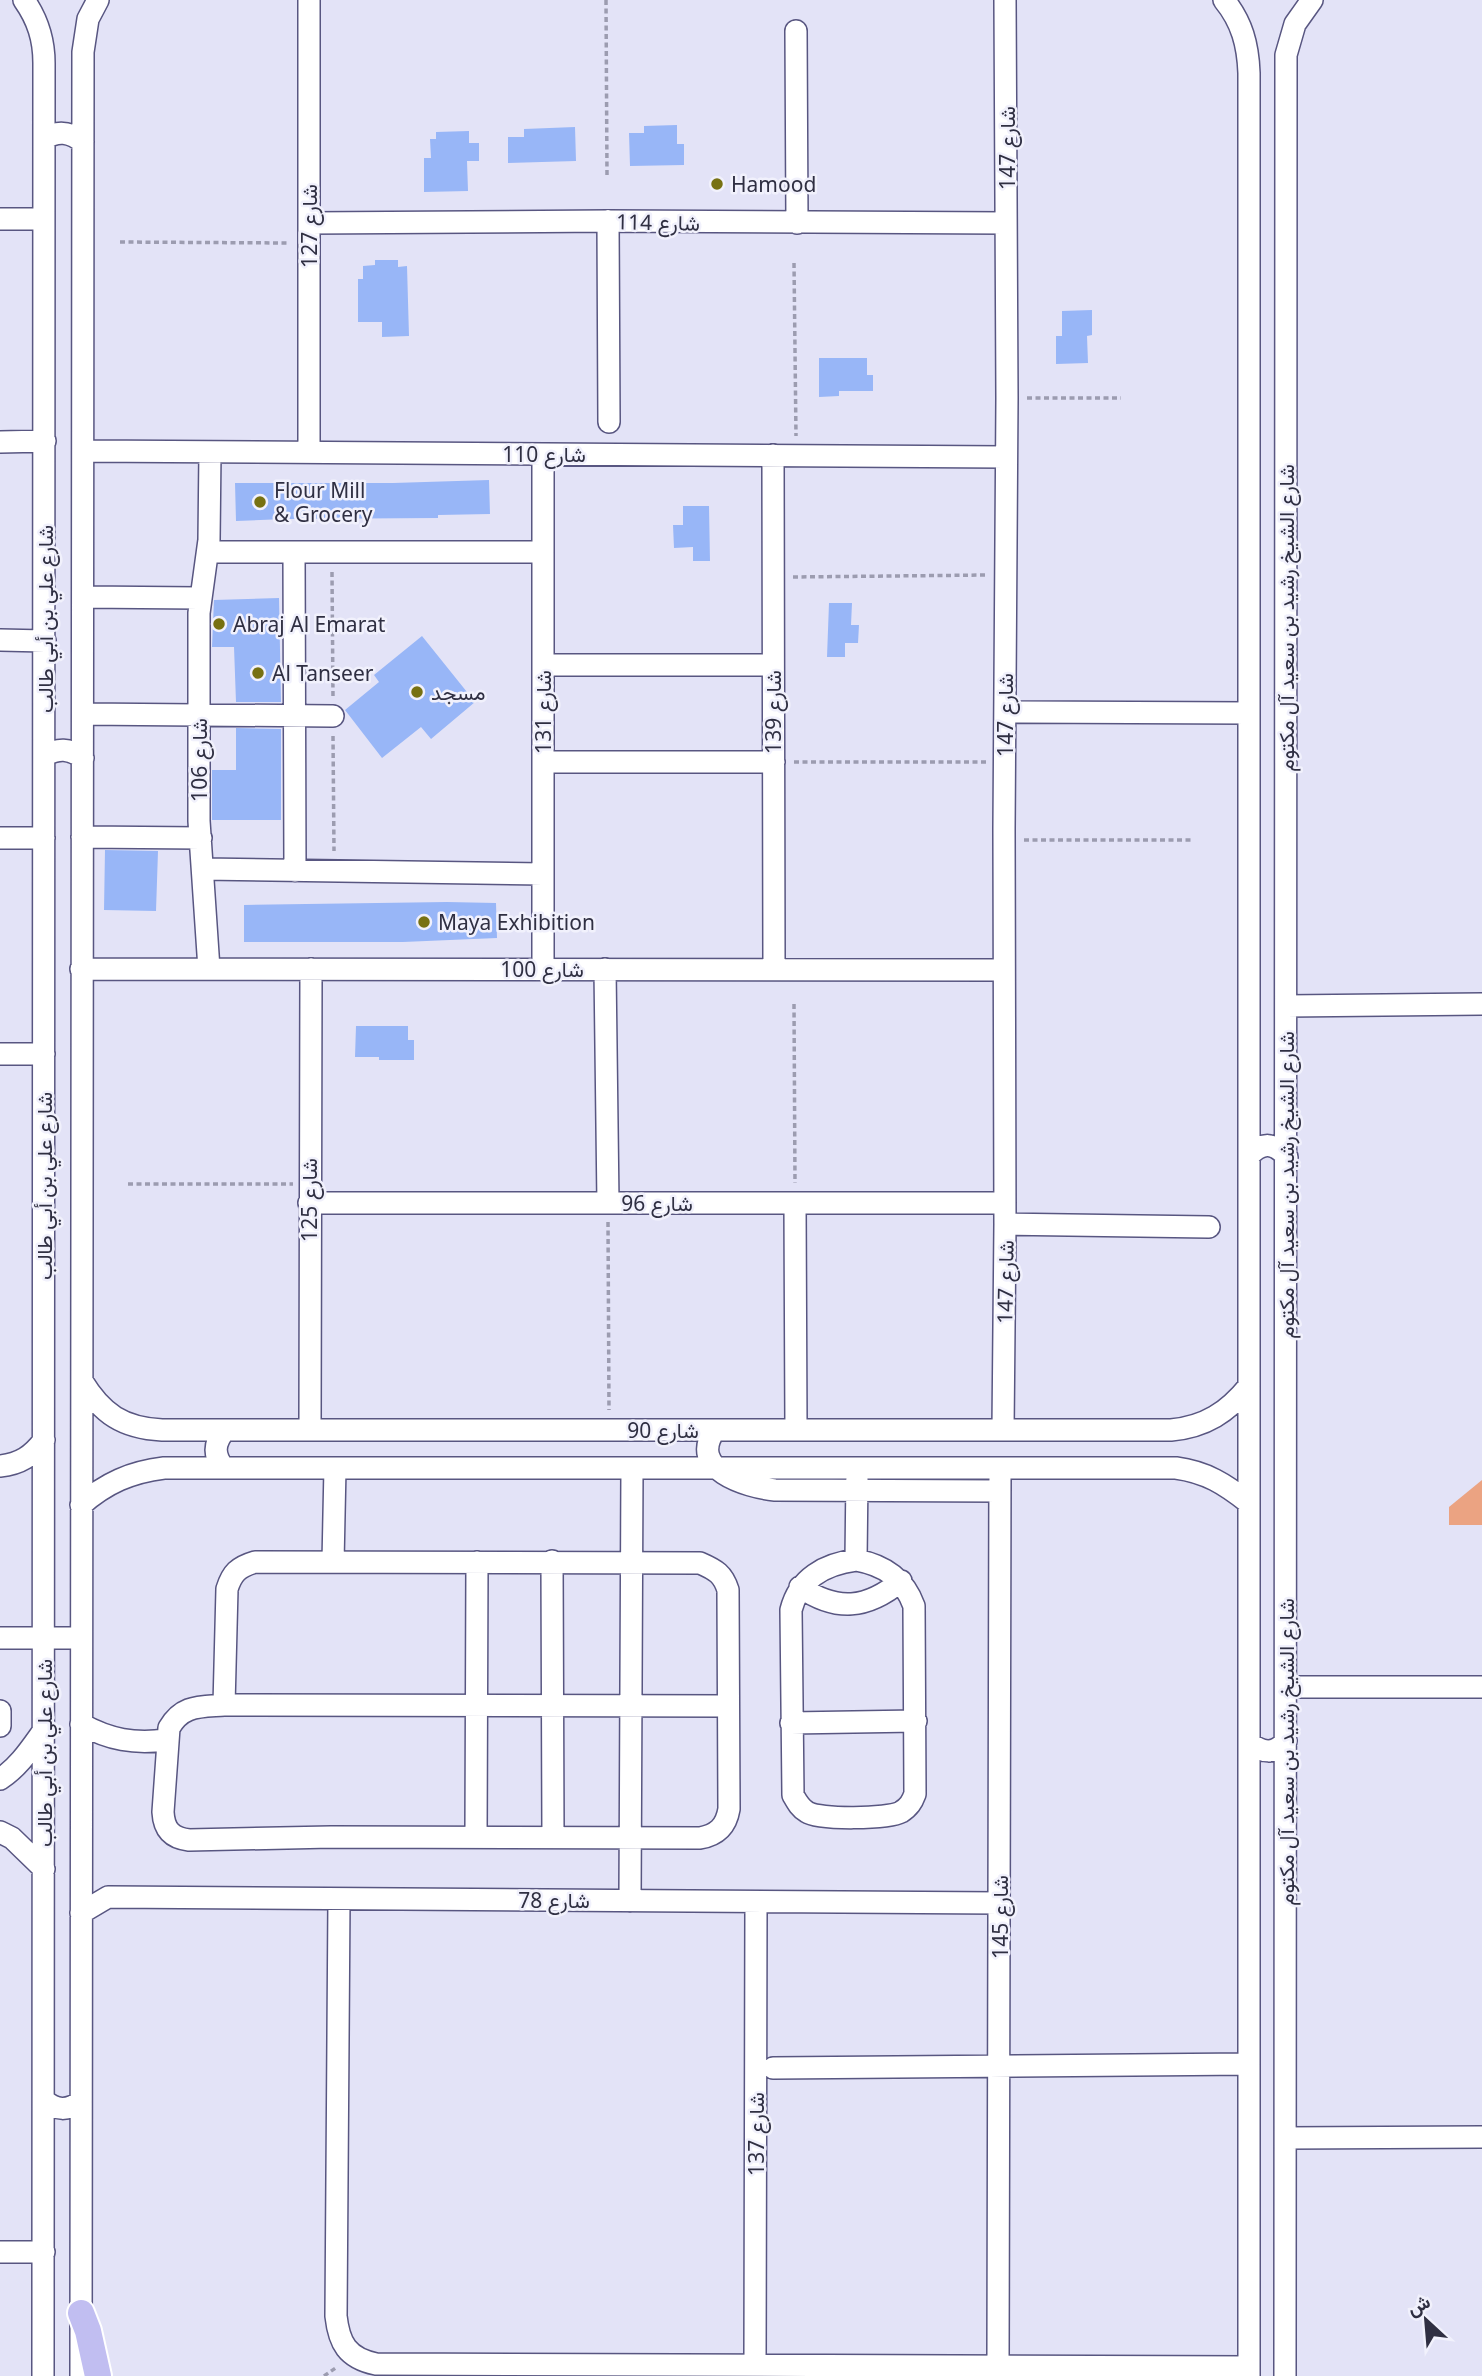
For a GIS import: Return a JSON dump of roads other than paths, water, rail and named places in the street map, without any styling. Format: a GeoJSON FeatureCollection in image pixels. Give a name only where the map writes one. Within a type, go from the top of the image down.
{"type":"FeatureCollection","features":[{"type":"Feature","properties":{"kind":"main road"},"geometry":{"type":"LineString","coordinates":[[81,2314],[98,2376]]}},
{"type":"Feature","properties":{"kind":"street","name":"شارع علي بن أبي طالب"},"geometry":{"type":"LineString","coordinates":[[24,0],[40,29],[44,46],[43,2376]]}},
{"type":"Feature","properties":{"kind":"street","name":"شارع علي بن أبي طالب"},"geometry":{"type":"LineString","coordinates":[[81,2376],[83,142],[84,35],[88,19],[98,0]]}},
{"type":"Feature","properties":{"kind":"street","name":"شارع 127"},"geometry":{"type":"LineString","coordinates":[[309,0],[309,452]]}},
{"type":"Feature","properties":{"kind":"street","name":"شارع 147"},"geometry":{"type":"LineString","coordinates":[[1003,1430],[1007,398],[1005,0]]}},
{"type":"Feature","properties":{"kind":"street","name":"شارع الشيخ رشيد بن سعيد آل مكتوم"},"geometry":{"type":"LineString","coordinates":[[1224,0],[1242,30],[1248,51],[1249,97],[1249,2372]]}},
{"type":"Feature","properties":{"kind":"street","name":"شارع الشيخ رشيد بن سعيد آل مكتوم"},"geometry":{"type":"LineString","coordinates":[[1286,2376],[1286,55],[1295,24],[1312,0]]}},
{"type":"Feature","properties":{"kind":"street"},"geometry":{"type":"LineString","coordinates":[[796,31],[797,223]]}},
{"type":"Feature","properties":{"kind":"street"},"geometry":{"type":"LineString","coordinates":[[1249,97],[1256,90],[1274,87],[1282,92],[1287,100]]}},
{"type":"Feature","properties":{"kind":"street"},"geometry":{"type":"LineString","coordinates":[[44,139],[64,133],[83,142]]}},
{"type":"Feature","properties":{"kind":"street"},"geometry":{"type":"LineString","coordinates":[[0,219],[43,219]]}},
{"type":"Feature","properties":{"kind":"street"},"geometry":{"type":"LineString","coordinates":[[608,221],[609,422]]}},
{"type":"Feature","properties":{"kind":"street","name":"شارع 114"},"geometry":{"type":"LineString","coordinates":[[309,233],[608,221],[1006,223]]}},
{"type":"Feature","properties":{"kind":"street"},"geometry":{"type":"LineString","coordinates":[[0,442],[45,441]]}},
{"type":"Feature","properties":{"kind":"street","name":"شارع 110"},"geometry":{"type":"LineString","coordinates":[[83,451],[1006,457]]}},
{"type":"Feature","properties":{"kind":"street","name":"شارع 106"},"geometry":{"type":"LineString","coordinates":[[209,969],[201,838],[200,598],[208,552],[210,452]]}},
{"type":"Feature","properties":{"kind":"street","name":"شارع 131"},"geometry":{"type":"LineString","coordinates":[[543,454],[543,970]]}},
{"type":"Feature","properties":{"kind":"street","name":"شارع 139"},"geometry":{"type":"LineString","coordinates":[[774,455],[774,970]]}},
{"type":"Feature","properties":{"kind":"street"},"geometry":{"type":"LineString","coordinates":[[208,552],[543,552]]}},
{"type":"Feature","properties":{"kind":"street"},"geometry":{"type":"LineString","coordinates":[[294,552],[295,871]]}},
{"type":"Feature","properties":{"kind":"street"},"geometry":{"type":"LineString","coordinates":[[83,597],[200,598]]}},
{"type":"Feature","properties":{"kind":"street"},"geometry":{"type":"LineString","coordinates":[[0,640],[45,641]]}},
{"type":"Feature","properties":{"kind":"street"},"geometry":{"type":"LineString","coordinates":[[543,665],[773,665]]}},
{"type":"Feature","properties":{"kind":"street"},"geometry":{"type":"LineString","coordinates":[[45,696],[83,705],[200,716],[333,716]]}},
{"type":"Feature","properties":{"kind":"street"},"geometry":{"type":"LineString","coordinates":[[1006,712],[1249,713]]}},
{"type":"Feature","properties":{"kind":"street"},"geometry":{"type":"LineString","coordinates":[[44,756],[64,749],[82,758]]}},
{"type":"Feature","properties":{"kind":"street"},"geometry":{"type":"LineString","coordinates":[[543,762],[774,762]]}},
{"type":"Feature","properties":{"kind":"street"},"geometry":{"type":"LineString","coordinates":[[82,837],[201,838]]}},
{"type":"Feature","properties":{"kind":"street"},"geometry":{"type":"LineString","coordinates":[[0,838],[44,838]]}},
{"type":"Feature","properties":{"kind":"street"},"geometry":{"type":"LineString","coordinates":[[202,869],[543,874]]}},
{"type":"Feature","properties":{"kind":"street","name":"شارع 100"},"geometry":{"type":"LineString","coordinates":[[81,969],[1003,970]]}},
{"type":"Feature","properties":{"kind":"street","name":"شارع 125"},"geometry":{"type":"LineString","coordinates":[[310,969],[310,1430]]}},
{"type":"Feature","properties":{"kind":"street"},"geometry":{"type":"LineString","coordinates":[[605,970],[608,1203]]}},
{"type":"Feature","properties":{"kind":"street"},"geometry":{"type":"LineString","coordinates":[[1286,1006],[1482,1004]]}},
{"type":"Feature","properties":{"kind":"street"},"geometry":{"type":"LineString","coordinates":[[0,1054],[44,1054]]}},
{"type":"Feature","properties":{"kind":"street"},"geometry":{"type":"LineString","coordinates":[[1249,1120],[1256,1126],[1273,1129],[1281,1126],[1287,1119]]}},
{"type":"Feature","properties":{"kind":"street"},"geometry":{"type":"LineString","coordinates":[[1249,1156],[1263,1145],[1272,1145],[1287,1157]]}},
{"type":"Feature","properties":{"kind":"street","name":"شارع 96"},"geometry":{"type":"LineString","coordinates":[[309,1193],[608,1203],[795,1203],[1005,1213],[1209,1227]]}},
{"type":"Feature","properties":{"kind":"street"},"geometry":{"type":"LineString","coordinates":[[795,1203],[796,1430]]}},
{"type":"Feature","properties":{"kind":"street","name":"شارع 90"},"geometry":{"type":"LineString","coordinates":[[82,1381],[92,1398],[107,1412],[142,1429],[162,1430],[1171,1430],[1194,1427],[1216,1418],[1249,1386]]}},
{"type":"Feature","properties":{"kind":"street"},"geometry":{"type":"LineString","coordinates":[[224,1468],[216,1453],[216,1445],[225,1430]]}},
{"type":"Feature","properties":{"kind":"street"},"geometry":{"type":"LineString","coordinates":[[684,1430],[693,1437],[698,1447],[696,1458],[688,1468]]}},
{"type":"Feature","properties":{"kind":"street"},"geometry":{"type":"LineString","coordinates":[[715,1430],[709,1438],[707,1448],[715,1467],[728,1476],[758,1488],[1000,1491]]}},
{"type":"Feature","properties":{"kind":"street"},"geometry":{"type":"LineString","coordinates":[[1097,1467],[1112,1457],[1115,1448],[1108,1433],[1099,1430]]}},
{"type":"Feature","properties":{"kind":"street"},"geometry":{"type":"LineString","coordinates":[[0,1466],[12,1465],[24,1459],[36,1451],[44,1440]]}},
{"type":"Feature","properties":{"kind":"street","name":"شارع 90"},"geometry":{"type":"LineString","coordinates":[[81,1505],[111,1482],[128,1475],[164,1468],[715,1467],[1157,1467],[1197,1471],[1215,1478],[1249,1503]]}},
{"type":"Feature","properties":{"kind":"street"},"geometry":{"type":"LineString","coordinates":[[856,1560],[857,1467]]}},
{"type":"Feature","properties":{"kind":"street"},"geometry":{"type":"LineString","coordinates":[[333,1562],[335,1468]]}},
{"type":"Feature","properties":{"kind":"street"},"geometry":{"type":"LineString","coordinates":[[630,1901],[632,1468]]}},
{"type":"Feature","properties":{"kind":"street","name":"شارع 145"},"geometry":{"type":"LineString","coordinates":[[998,2366],[1000,1468]]}},
{"type":"Feature","properties":{"kind":"street"},"geometry":{"type":"LineString","coordinates":[[856,1560],[880,1567],[901,1581],[914,1605],[915,1794],[910,1805],[900,1813],[888,1816],[819,1816],[807,1813],[793,1795],[791,1610],[794,1598],[800,1587],[825,1567],[840,1562],[856,1560]]}},
{"type":"Feature","properties":{"kind":"street"},"geometry":{"type":"LineString","coordinates":[[224,1705],[227,1588],[232,1575],[242,1566],[255,1562],[631,1562],[701,1563],[716,1570],[724,1578],[727,1591],[729,1706],[729,1810],[727,1821],[711,1836],[178,1839],[169,1833],[164,1823],[166,1740],[175,1718],[185,1710],[224,1705],[729,1706]]}},
{"type":"Feature","properties":{"kind":"street"},"geometry":{"type":"LineString","coordinates":[[477,1562],[477,1837]]}},
{"type":"Feature","properties":{"kind":"street"},"geometry":{"type":"LineString","coordinates":[[552,1562],[553,1837]]}},
{"type":"Feature","properties":{"kind":"street"},"geometry":{"type":"LineString","coordinates":[[800,1587],[816,1598],[833,1604],[852,1605],[887,1593],[901,1581]]}},
{"type":"Feature","properties":{"kind":"street"},"geometry":{"type":"LineString","coordinates":[[0,1638],[81,1638]]}},
{"type":"Feature","properties":{"kind":"street"},"geometry":{"type":"LineString","coordinates":[[1286,1687],[1482,1687]]}},
{"type":"Feature","properties":{"kind":"street"},"geometry":{"type":"LineString","coordinates":[[0,1711],[0,1726]]}},
{"type":"Feature","properties":{"kind":"street"},"geometry":{"type":"LineString","coordinates":[[791,1723],[916,1721]]}},
{"type":"Feature","properties":{"kind":"street"},"geometry":{"type":"LineString","coordinates":[[81,1724],[120,1741],[141,1743],[166,1740]]}},
{"type":"Feature","properties":{"kind":"street"},"geometry":{"type":"LineString","coordinates":[[0,1779],[23,1759],[44,1730]]}},
{"type":"Feature","properties":{"kind":"street"},"geometry":{"type":"LineString","coordinates":[[1249,1742],[1264,1751],[1273,1751],[1281,1748],[1286,1741]]}},
{"type":"Feature","properties":{"kind":"street"},"geometry":{"type":"LineString","coordinates":[[0,1832],[12,1838],[44,1869]]}},
{"type":"Feature","properties":{"kind":"street"},"geometry":{"type":"LineString","coordinates":[[81,1913],[108,1897],[82,1881]]}},
{"type":"Feature","properties":{"kind":"street","name":"شارع 78"},"geometry":{"type":"LineString","coordinates":[[108,1897],[1000,1903]]}},
{"type":"Feature","properties":{"kind":"street"},"geometry":{"type":"LineString","coordinates":[[339,1899],[336,2316],[343,2343],[351,2354],[362,2361],[376,2364],[609,2370],[755,2365],[921,2371],[998,2366],[1249,2372]]}},
{"type":"Feature","properties":{"kind":"street","name":"شارع 137"},"geometry":{"type":"LineString","coordinates":[[755,2365],[756,1903]]}},
{"type":"Feature","properties":{"kind":"street"},"geometry":{"type":"LineString","coordinates":[[773,2068],[1249,2064]]}},
{"type":"Feature","properties":{"kind":"street"},"geometry":{"type":"LineString","coordinates":[[44,2100],[58,2109],[66,2109],[81,2101]]}},
{"type":"Feature","properties":{"kind":"street"},"geometry":{"type":"LineString","coordinates":[[1286,2137],[1482,2137]]}},
{"type":"Feature","properties":{"kind":"street"},"geometry":{"type":"LineString","coordinates":[[0,2252],[44,2252]]}},
{"type":"Feature","properties":{"kind":"place","name":"Hamood"},"geometry":{"type":"Point","coordinates":[717,184]}},
{"type":"Feature","properties":{"kind":"place","name":"Flour Mill & Grocery"},"geometry":{"type":"Point","coordinates":[260,502]}},
{"type":"Feature","properties":{"kind":"place","name":"Abraj Al Emarat"},"geometry":{"type":"Point","coordinates":[219,624]}},
{"type":"Feature","properties":{"kind":"place","name":"Al Tanseer"},"geometry":{"type":"Point","coordinates":[258,673]}},
{"type":"Feature","properties":{"kind":"place","name":"مسجد"},"geometry":{"type":"Point","coordinates":[417,692]}},
{"type":"Feature","properties":{"kind":"place","name":"Maya Exhibition"},"geometry":{"type":"Point","coordinates":[424,922]}}]}
